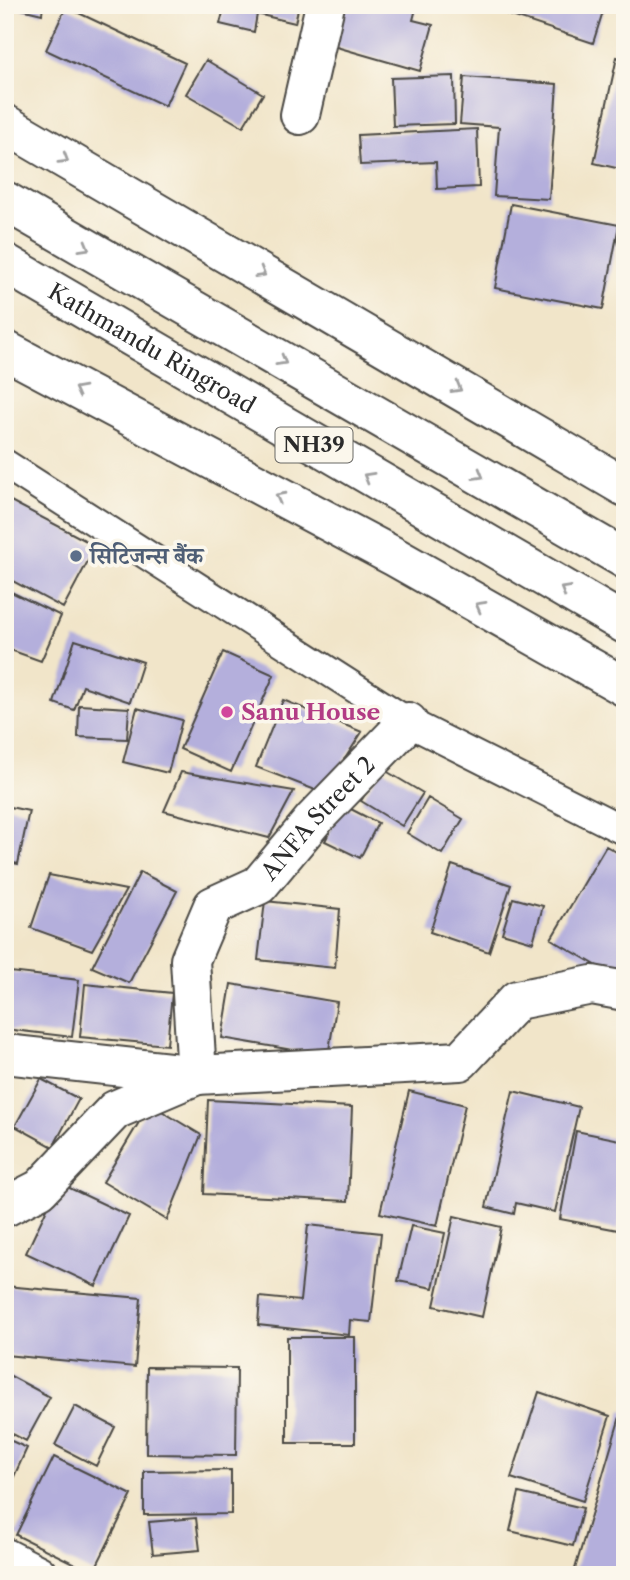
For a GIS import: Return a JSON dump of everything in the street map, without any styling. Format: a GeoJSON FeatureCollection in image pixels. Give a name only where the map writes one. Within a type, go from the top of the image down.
{"type":"FeatureCollection","features":[{"type":"Feature","properties":{"kind":"main road"},"geometry":{"type":"LineString","coordinates":[[300,115],[325,5]]}},
{"type":"Feature","properties":{"kind":"main road"},"geometry":{"type":"LineString","coordinates":[[5,124],[625,487]]}},
{"type":"Feature","properties":{"kind":"main road","name":"NH39"},"geometry":{"type":"LineString","coordinates":[[5,201],[625,559]]}},
{"type":"Feature","properties":{"kind":"main road","name":"Kathmandu Ringroad"},"geometry":{"type":"LineString","coordinates":[[5,263],[625,624]]}},
{"type":"Feature","properties":{"kind":"main road"},"geometry":{"type":"LineString","coordinates":[[5,350],[395,557],[625,687]]}},
{"type":"Feature","properties":{"kind":"main road","name":"ANFA Street 2"},"geometry":{"type":"LineString","coordinates":[[197,1075],[190,960],[213,906],[259,885],[314,820],[408,722]]}},
{"type":"Feature","properties":{"kind":"main road"},"geometry":{"type":"LineString","coordinates":[[5,1054],[197,1075],[460,1061],[517,1000],[592,985],[625,991]]}},
{"type":"Feature","properties":{"kind":"main road"},"geometry":{"type":"LineString","coordinates":[[5,1207],[40,1189],[115,1110],[197,1075]]}},
{"type":"Feature","properties":{"kind":"main road"},"geometry":{"type":"LineString","coordinates":[[5,1558],[38,1575]]}},
{"type":"Feature","properties":{"kind":"lane"},"geometry":{"type":"LineString","coordinates":[[5,464],[408,722],[625,831]]}},
{"type":"Feature","properties":{"kind":"building"},"geometry":{"type":"Polygon","coordinates":[[[5,5],[43,5],[42,14],[5,5]]]}},
{"type":"Feature","properties":{"kind":"building"},"geometry":{"type":"Polygon","coordinates":[[[225,5],[299,5],[295,23],[257,14],[254,32],[220,24],[225,5]]]}},
{"type":"Feature","properties":{"kind":"building"},"geometry":{"type":"Polygon","coordinates":[[[337,5],[417,5],[413,20],[433,25],[420,71],[326,44],[337,5]]]}},
{"type":"Feature","properties":{"kind":"building"},"geometry":{"type":"Polygon","coordinates":[[[499,5],[605,5],[593,43],[497,11],[499,5]]]}},
{"type":"Feature","properties":{"kind":"building"},"geometry":{"type":"Polygon","coordinates":[[[66,7],[185,63],[165,106],[46,50],[66,7]]]}},
{"type":"Feature","properties":{"kind":"building"},"geometry":{"type":"Polygon","coordinates":[[[617,57],[625,59],[625,170],[594,163],[617,57]]]}},
{"type":"Feature","properties":{"kind":"building"},"geometry":{"type":"Polygon","coordinates":[[[206,60],[263,94],[243,127],[186,94],[206,60]]]}},
{"type":"Feature","properties":{"kind":"building"},"geometry":{"type":"Polygon","coordinates":[[[454,76],[455,124],[393,126],[391,78],[454,76]]]}},
{"type":"Feature","properties":{"kind":"building"},"geometry":{"type":"Polygon","coordinates":[[[464,77],[557,84],[549,199],[494,196],[499,127],[460,124],[464,77]]]}},
{"type":"Feature","properties":{"kind":"building"},"geometry":{"type":"Polygon","coordinates":[[[477,129],[479,187],[437,189],[436,162],[360,165],[358,135],[477,129]]]}},
{"type":"Feature","properties":{"kind":"building"},"geometry":{"type":"Polygon","coordinates":[[[511,204],[619,225],[603,309],[495,288],[511,204]]]}},
{"type":"Feature","properties":{"kind":"building"},"geometry":{"type":"Polygon","coordinates":[[[5,498],[96,546],[63,608],[5,577],[5,498]]]}},
{"type":"Feature","properties":{"kind":"building"},"geometry":{"type":"Polygon","coordinates":[[[5,589],[61,616],[41,661],[5,648],[5,589]]]}},
{"type":"Feature","properties":{"kind":"building"},"geometry":{"type":"Polygon","coordinates":[[[75,640],[143,662],[130,702],[83,686],[74,710],[54,703],[75,640]]]}},
{"type":"Feature","properties":{"kind":"building","name":"Sanu House"},"geometry":{"type":"Polygon","coordinates":[[[223,652],[274,675],[231,772],[180,749],[223,652]]]}},
{"type":"Feature","properties":{"kind":"building"},"geometry":{"type":"Polygon","coordinates":[[[283,700],[362,732],[323,793],[256,767],[283,700]]]}},
{"type":"Feature","properties":{"kind":"building"},"geometry":{"type":"Polygon","coordinates":[[[79,705],[129,708],[127,739],[78,737],[79,705]]]}},
{"type":"Feature","properties":{"kind":"building"},"geometry":{"type":"Polygon","coordinates":[[[137,708],[182,720],[168,773],[123,762],[137,708]]]}},
{"type":"Feature","properties":{"kind":"building"},"geometry":{"type":"Polygon","coordinates":[[[381,768],[423,793],[402,826],[361,801],[381,768]]]}},
{"type":"Feature","properties":{"kind":"building"},"geometry":{"type":"Polygon","coordinates":[[[181,772],[294,791],[269,838],[164,811],[181,772]]]}},
{"type":"Feature","properties":{"kind":"building"},"geometry":{"type":"Polygon","coordinates":[[[428,798],[463,819],[442,854],[407,833],[428,798]]]}},
{"type":"Feature","properties":{"kind":"building"},"geometry":{"type":"Polygon","coordinates":[[[343,805],[378,823],[360,858],[325,841],[343,805]]]}},
{"type":"Feature","properties":{"kind":"building"},"geometry":{"type":"Polygon","coordinates":[[[5,806],[29,811],[18,864],[5,861],[5,806]]]}},
{"type":"Feature","properties":{"kind":"building"},"geometry":{"type":"Polygon","coordinates":[[[606,846],[625,857],[625,982],[551,939],[606,846]]]}},
{"type":"Feature","properties":{"kind":"building"},"geometry":{"type":"Polygon","coordinates":[[[452,865],[511,885],[489,952],[430,932],[452,865]]]}},
{"type":"Feature","properties":{"kind":"building"},"geometry":{"type":"Polygon","coordinates":[[[140,872],[177,891],[129,983],[92,967],[140,872]]]}},
{"type":"Feature","properties":{"kind":"building"},"geometry":{"type":"Polygon","coordinates":[[[49,875],[126,890],[92,950],[31,928],[49,875]]]}},
{"type":"Feature","properties":{"kind":"building"},"geometry":{"type":"Polygon","coordinates":[[[513,898],[543,906],[533,942],[502,933],[513,898]]]}},
{"type":"Feature","properties":{"kind":"building"},"geometry":{"type":"Polygon","coordinates":[[[265,901],[340,909],[335,968],[258,960],[265,901]]]}},
{"type":"Feature","properties":{"kind":"building"},"geometry":{"type":"Polygon","coordinates":[[[10,972],[79,980],[72,1037],[5,1029],[10,972]]]}},
{"type":"Feature","properties":{"kind":"building"},"geometry":{"type":"Polygon","coordinates":[[[85,984],[172,993],[167,1045],[80,1037],[85,984]]]}},
{"type":"Feature","properties":{"kind":"building"},"geometry":{"type":"Polygon","coordinates":[[[231,984],[337,1002],[328,1056],[222,1038],[231,984]]]}},
{"type":"Feature","properties":{"kind":"building"},"geometry":{"type":"Polygon","coordinates":[[[41,1079],[79,1099],[53,1147],[15,1126],[41,1079]]]}},
{"type":"Feature","properties":{"kind":"building"},"geometry":{"type":"Polygon","coordinates":[[[409,1091],[465,1105],[437,1226],[380,1213],[409,1091]]]}},
{"type":"Feature","properties":{"kind":"building"},"geometry":{"type":"Polygon","coordinates":[[[513,1091],[579,1107],[555,1212],[516,1203],[514,1214],[486,1207],[513,1091]]]}},
{"type":"Feature","properties":{"kind":"building"},"geometry":{"type":"Polygon","coordinates":[[[208,1100],[352,1107],[348,1201],[204,1194],[208,1100]]]}},
{"type":"Feature","properties":{"kind":"building"},"geometry":{"type":"Polygon","coordinates":[[[150,1104],[201,1135],[167,1220],[103,1182],[150,1104]]]}},
{"type":"Feature","properties":{"kind":"building"},"geometry":{"type":"Polygon","coordinates":[[[576,1131],[625,1141],[625,1196],[618,1230],[560,1219],[576,1131]]]}},
{"type":"Feature","properties":{"kind":"building"},"geometry":{"type":"Polygon","coordinates":[[[59,1183],[129,1216],[96,1286],[26,1253],[59,1183]]]}},
{"type":"Feature","properties":{"kind":"building"},"geometry":{"type":"Polygon","coordinates":[[[454,1216],[501,1227],[482,1317],[434,1306],[454,1216]]]}},
{"type":"Feature","properties":{"kind":"building"},"geometry":{"type":"Polygon","coordinates":[[[308,1225],[381,1233],[371,1322],[350,1320],[349,1335],[258,1325],[260,1297],[300,1301],[308,1225]]]}},
{"type":"Feature","properties":{"kind":"building"},"geometry":{"type":"Polygon","coordinates":[[[411,1226],[445,1233],[433,1288],[398,1281],[411,1226]]]}},
{"type":"Feature","properties":{"kind":"building"},"geometry":{"type":"Polygon","coordinates":[[[5,1286],[141,1298],[135,1367],[5,1355],[5,1286]]]}},
{"type":"Feature","properties":{"kind":"building"},"geometry":{"type":"Polygon","coordinates":[[[287,1337],[355,1337],[355,1443],[287,1443],[287,1337]]]}},
{"type":"Feature","properties":{"kind":"building"},"geometry":{"type":"Polygon","coordinates":[[[147,1367],[237,1368],[236,1455],[146,1454],[147,1367]]]}},
{"type":"Feature","properties":{"kind":"building"},"geometry":{"type":"Polygon","coordinates":[[[5,1373],[50,1397],[26,1441],[5,1430],[5,1373]]]}},
{"type":"Feature","properties":{"kind":"building"},"geometry":{"type":"Polygon","coordinates":[[[539,1392],[610,1416],[583,1501],[511,1478],[539,1392]]]}},
{"type":"Feature","properties":{"kind":"building"},"geometry":{"type":"Polygon","coordinates":[[[75,1406],[115,1427],[96,1466],[55,1445],[75,1406]]]}},
{"type":"Feature","properties":{"kind":"building"},"geometry":{"type":"Polygon","coordinates":[[[622,1410],[625,1411],[625,1575],[593,1575],[575,1569],[622,1410]]]}},
{"type":"Feature","properties":{"kind":"building"},"geometry":{"type":"Polygon","coordinates":[[[5,1438],[27,1448],[5,1496],[5,1438]]]}},
{"type":"Feature","properties":{"kind":"building"},"geometry":{"type":"Polygon","coordinates":[[[54,1457],[132,1495],[93,1573],[16,1535],[54,1457]]]}},
{"type":"Feature","properties":{"kind":"building"},"geometry":{"type":"Polygon","coordinates":[[[231,1470],[231,1514],[144,1515],[144,1471],[231,1470]]]}},
{"type":"Feature","properties":{"kind":"building"},"geometry":{"type":"Polygon","coordinates":[[[519,1493],[583,1508],[573,1546],[510,1531],[519,1493]]]}},
{"type":"Feature","properties":{"kind":"building"},"geometry":{"type":"Polygon","coordinates":[[[196,1518],[200,1550],[153,1554],[149,1522],[196,1518]]]}},
{"type":"Feature","properties":{"kind":"place","name":"सिटिजन्स बैंक"},"geometry":{"type":"Point","coordinates":[76,556]}},
{"type":"Feature","properties":{"kind":"place","name":"Sanu House"},"geometry":{"type":"Point","coordinates":[227,712]}}]}
